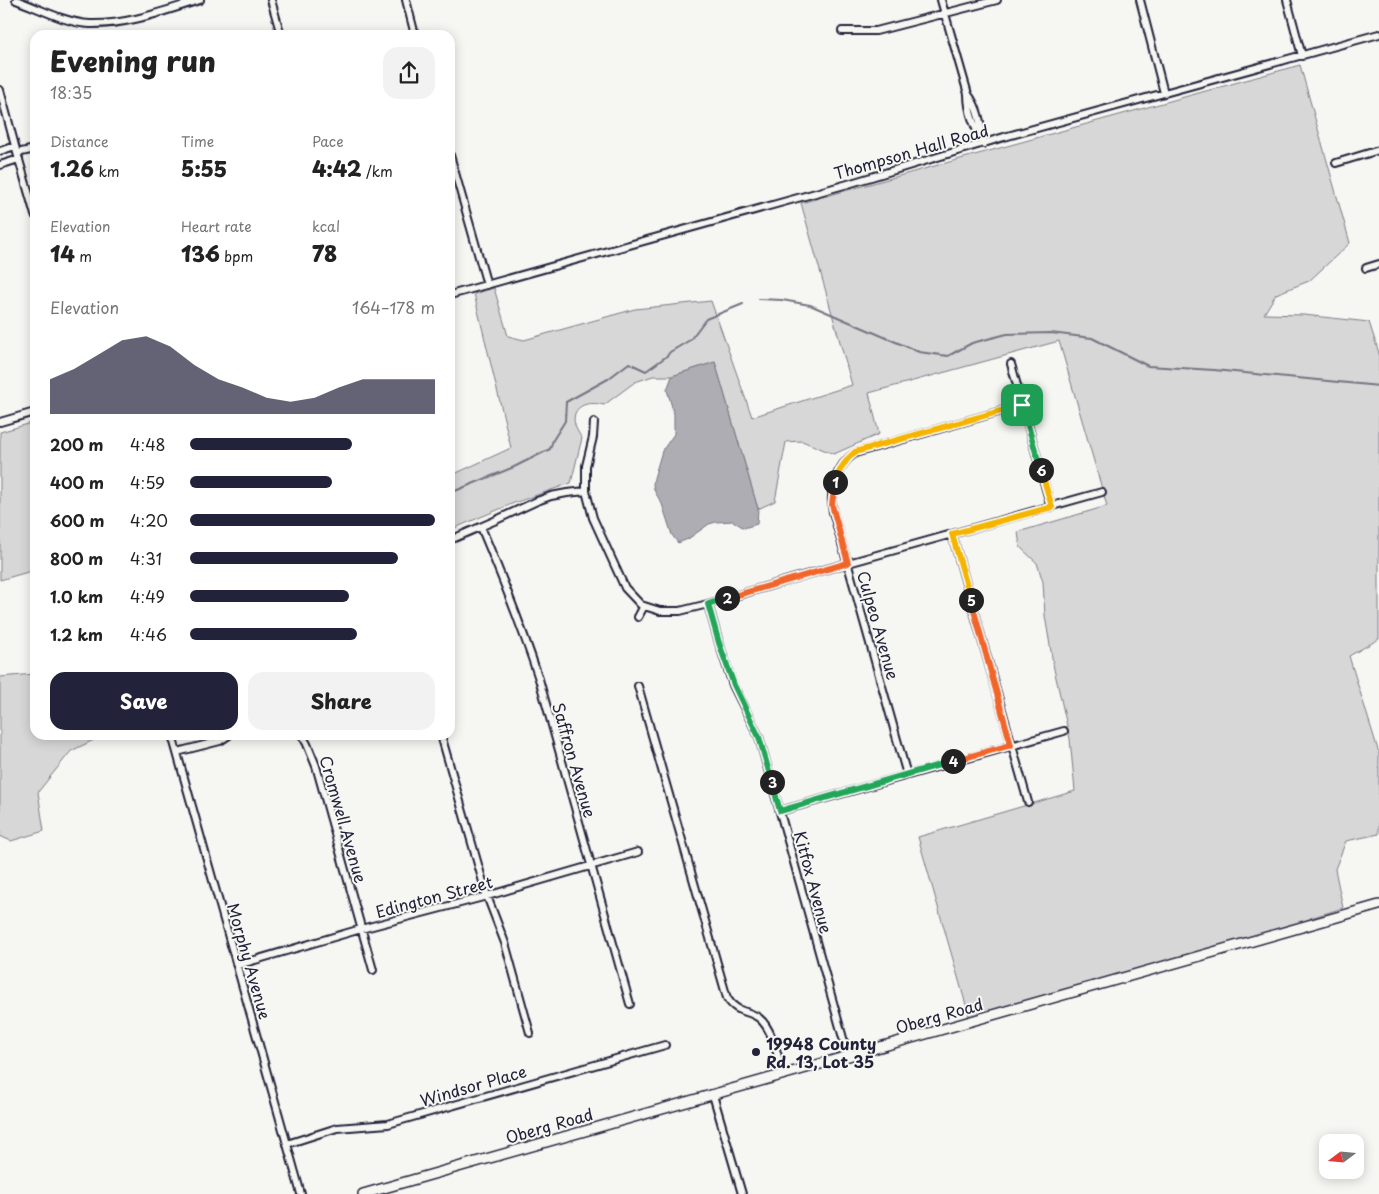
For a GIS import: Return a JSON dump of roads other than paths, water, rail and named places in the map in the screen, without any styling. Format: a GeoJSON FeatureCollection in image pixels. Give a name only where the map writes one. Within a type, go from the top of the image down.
{"type":"FeatureCollection","features":[{"type":"Feature","properties":{"kind":"street"},"geometry":{"type":"LineString","coordinates":[[16,0],[60,17],[89,24],[130,21],[200,0]]}},
{"type":"Feature","properties":{"kind":"street"},"geometry":{"type":"LineString","coordinates":[[271,0],[280,30]]}},
{"type":"Feature","properties":{"kind":"street"},"geometry":{"type":"LineString","coordinates":[[406,0],[414,30]]}},
{"type":"Feature","properties":{"kind":"street"},"geometry":{"type":"LineString","coordinates":[[941,0],[968,94],[974,101],[981,124],[984,144]]}},
{"type":"Feature","properties":{"kind":"street"},"geometry":{"type":"LineString","coordinates":[[842,31],[876,31],[997,0]]}},
{"type":"Feature","properties":{"kind":"street"},"geometry":{"type":"LineString","coordinates":[[1140,0],[1164,93]]}},
{"type":"Feature","properties":{"kind":"street"},"geometry":{"type":"LineString","coordinates":[[1287,0],[1302,56]]}},
{"type":"Feature","properties":{"kind":"street","name":"Thompson Hall Road"},"geometry":{"type":"LineString","coordinates":[[455,294],[1013,135],[1379,34]]}},
{"type":"Feature","properties":{"kind":"street"},"geometry":{"type":"LineString","coordinates":[[0,90],[30,198]]}},
{"type":"Feature","properties":{"kind":"street"},"geometry":{"type":"LineString","coordinates":[[0,150],[17,153],[30,150]]}},
{"type":"Feature","properties":{"kind":"street"},"geometry":{"type":"LineString","coordinates":[[1336,162],[1379,150]]}},
{"type":"Feature","properties":{"kind":"street"},"geometry":{"type":"LineString","coordinates":[[0,165],[17,153]]}},
{"type":"Feature","properties":{"kind":"street"},"geometry":{"type":"LineString","coordinates":[[455,172],[488,285]]}},
{"type":"Feature","properties":{"kind":"street"},"geometry":{"type":"LineString","coordinates":[[1366,268],[1379,264]]}},
{"type":"Feature","properties":{"kind":"street"},"geometry":{"type":"LineString","coordinates":[[1011,364],[1052,507]]}},
{"type":"Feature","properties":{"kind":"street","name":"Culpeo Avenue"},"geometry":{"type":"LineString","coordinates":[[907,775],[832,505],[835,481],[847,458],[855,452],[1022,405]]}},
{"type":"Feature","properties":{"kind":"street"},"geometry":{"type":"LineString","coordinates":[[0,422],[30,413]]}},
{"type":"Feature","properties":{"kind":"street"},"geometry":{"type":"LineString","coordinates":[[594,422],[593,437],[586,466],[586,491],[593,518],[625,588],[634,599],[644,606],[660,611],[670,612],[708,604],[1102,492]]}},
{"type":"Feature","properties":{"kind":"street"},"geometry":{"type":"LineString","coordinates":[[455,538],[537,501],[552,496],[586,491]]}},
{"type":"Feature","properties":{"kind":"street","name":"Saffron Avenue"},"geometry":{"type":"LineString","coordinates":[[481,526],[504,581],[530,653],[630,1004]]}},
{"type":"Feature","properties":{"kind":"street"},"geometry":{"type":"LineString","coordinates":[[952,534],[1028,802]]}},
{"type":"Feature","properties":{"kind":"street","name":"Kitfox Avenue"},"geometry":{"type":"LineString","coordinates":[[708,604],[734,685],[759,737],[848,1056]]}},
{"type":"Feature","properties":{"kind":"street"},"geometry":{"type":"LineString","coordinates":[[638,617],[644,606]]}},
{"type":"Feature","properties":{"kind":"street"},"geometry":{"type":"LineString","coordinates":[[638,686],[727,998],[730,1004],[758,1018],[769,1029],[783,1075]]}},
{"type":"Feature","properties":{"kind":"street"},"geometry":{"type":"LineString","coordinates":[[780,811],[1064,730]]}},
{"type":"Feature","properties":{"kind":"street","name":"Morphy Avenue"},"geometry":{"type":"LineString","coordinates":[[173,740],[301,1194]]}},
{"type":"Feature","properties":{"kind":"street"},"geometry":{"type":"LineString","coordinates":[[177,752],[222,740]]}},
{"type":"Feature","properties":{"kind":"street","name":"Cromwell Avenue"},"geometry":{"type":"LineString","coordinates":[[305,740],[316,766],[373,970]]}},
{"type":"Feature","properties":{"kind":"street"},"geometry":{"type":"LineString","coordinates":[[442,740],[487,896],[505,943],[530,1033]]}},
{"type":"Feature","properties":{"kind":"street","name":"Edington Street"},"geometry":{"type":"LineString","coordinates":[[238,965],[638,852]]}},
{"type":"Feature","properties":{"kind":"street","name":"Oberg Road"},"geometry":{"type":"LineString","coordinates":[[363,1194],[1379,905]]}},
{"type":"Feature","properties":{"kind":"street","name":"Windsor Place"},"geometry":{"type":"LineString","coordinates":[[287,1144],[337,1128],[388,1124],[666,1045]]}},
{"type":"Feature","properties":{"kind":"street"},"geometry":{"type":"LineString","coordinates":[[713,1095],[742,1194]]}},
{"type":"Feature","properties":{"kind":"waterway"},"geometry":{"type":"LineString","coordinates":[[759,299],[782,300],[810,305],[919,352],[948,356],[972,343],[1007,334],[1051,333],[1092,338],[1148,366],[1214,370],[1379,386]]}},
{"type":"Feature","properties":{"kind":"waterway"},"geometry":{"type":"LineString","coordinates":[[455,491],[514,467],[550,449],[553,440],[565,421],[566,402],[608,379],[629,363],[646,371],[670,352],[690,340],[706,319],[743,304]]}},
{"type":"Feature","properties":{"kind":"place","name":"19948 County Rd. 13, Lot 35"},"geometry":{"type":"Point","coordinates":[756,1052]}}]}
